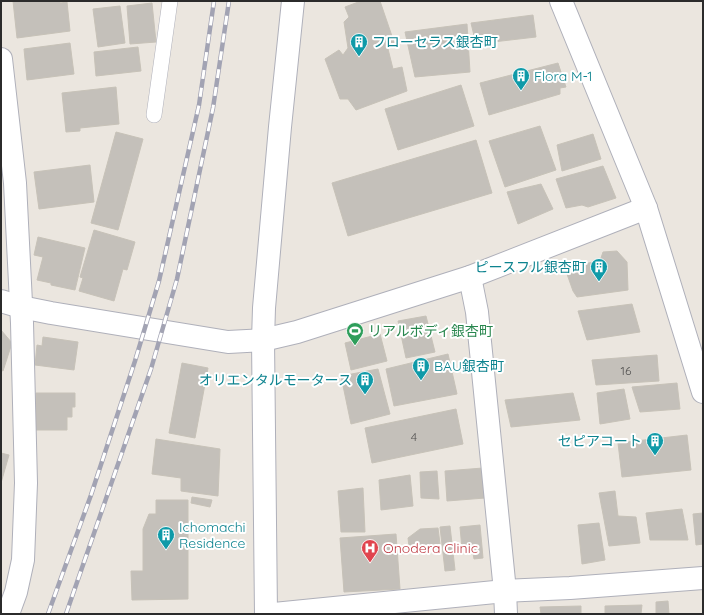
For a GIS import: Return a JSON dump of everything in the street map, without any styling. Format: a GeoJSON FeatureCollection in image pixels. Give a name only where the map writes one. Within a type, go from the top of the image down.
{"type":"FeatureCollection","features":[{"type":"Feature","properties":{"kind":"street"},"geometry":{"type":"LineString","coordinates":[[266,614],[263,340],[280,127],[293,1]]}},
{"type":"Feature","properties":{"kind":"street"},"geometry":{"type":"LineString","coordinates":[[561,1],[646,208],[703,392]]}},
{"type":"Feature","properties":{"kind":"street"},"geometry":{"type":"LineString","coordinates":[[1,59],[5,114],[15,183],[11,304],[26,483],[23,560],[8,589],[8,614]]}},
{"type":"Feature","properties":{"kind":"street"},"geometry":{"type":"LineString","coordinates":[[11,304],[228,342],[263,340],[297,332],[470,277],[646,208]]}},
{"type":"Feature","properties":{"kind":"street"},"geometry":{"type":"LineString","coordinates":[[470,277],[477,312],[505,591],[506,614]]}},
{"type":"Feature","properties":{"kind":"street"},"geometry":{"type":"LineString","coordinates":[[274,614],[505,591],[570,588],[703,578]]}},
{"type":"Feature","properties":{"kind":"lane"},"geometry":{"type":"LineString","coordinates":[[154,115],[170,1]]}},
{"type":"Feature","properties":{"kind":"building"},"geometry":{"type":"Polygon","coordinates":[[[13,1],[67,2],[70,31],[17,38],[13,1]]]}},
{"type":"Feature","properties":{"kind":"building","name":"フローセラス銀杏町"},"geometry":{"type":"Polygon","coordinates":[[[361,1],[380,1],[395,45],[388,49],[393,69],[402,67],[407,91],[356,110],[348,99],[340,99],[325,59],[339,50],[343,55],[348,48],[344,22],[349,17],[345,7],[361,1]]]}},
{"type":"Feature","properties":{"kind":"building"},"geometry":{"type":"Polygon","coordinates":[[[152,3],[156,42],[130,44],[127,6],[152,3]]]}},
{"type":"Feature","properties":{"kind":"building"},"geometry":{"type":"Polygon","coordinates":[[[120,6],[125,43],[98,47],[93,9],[120,6]]]}},
{"type":"Feature","properties":{"kind":"building"},"geometry":{"type":"Polygon","coordinates":[[[533,15],[536,37],[476,44],[471,23],[533,15]]]}},
{"type":"Feature","properties":{"kind":"building"},"geometry":{"type":"Polygon","coordinates":[[[467,24],[470,72],[415,77],[405,32],[467,24]]]}},
{"type":"Feature","properties":{"kind":"building"},"geometry":{"type":"Polygon","coordinates":[[[70,43],[74,74],[27,80],[24,49],[70,43]]]}},
{"type":"Feature","properties":{"kind":"building"},"geometry":{"type":"Polygon","coordinates":[[[138,47],[141,71],[96,76],[94,52],[138,47]]]}},
{"type":"Feature","properties":{"kind":"building","name":"Flora M-1"},"geometry":{"type":"Polygon","coordinates":[[[558,63],[566,87],[560,88],[560,94],[489,115],[480,83],[558,63]]]}},
{"type":"Feature","properties":{"kind":"building"},"geometry":{"type":"Polygon","coordinates":[[[461,85],[474,126],[398,150],[385,109],[461,85]]]}},
{"type":"Feature","properties":{"kind":"building"},"geometry":{"type":"Polygon","coordinates":[[[116,87],[119,124],[80,128],[80,131],[66,132],[62,93],[116,87]]]}},
{"type":"Feature","properties":{"kind":"building"},"geometry":{"type":"Polygon","coordinates":[[[540,126],[556,170],[505,187],[489,141],[540,126]]]}},
{"type":"Feature","properties":{"kind":"building"},"geometry":{"type":"Polygon","coordinates":[[[116,132],[143,139],[118,230],[91,223],[116,132]]]}},
{"type":"Feature","properties":{"kind":"building"},"geometry":{"type":"Polygon","coordinates":[[[593,134],[601,159],[562,171],[557,145],[593,134]]]}},
{"type":"Feature","properties":{"kind":"building"},"geometry":{"type":"Polygon","coordinates":[[[476,140],[492,193],[348,236],[332,183],[476,140]]]}},
{"type":"Feature","properties":{"kind":"building"},"geometry":{"type":"Polygon","coordinates":[[[90,165],[94,202],[39,209],[34,172],[90,165]]]}},
{"type":"Feature","properties":{"kind":"building"},"geometry":{"type":"Polygon","coordinates":[[[603,166],[616,198],[588,207],[582,205],[566,208],[556,179],[603,166]]]}},
{"type":"Feature","properties":{"kind":"building"},"geometry":{"type":"Polygon","coordinates":[[[541,184],[553,209],[518,224],[507,192],[541,184]]]}},
{"type":"Feature","properties":{"kind":"building"},"geometry":{"type":"Polygon","coordinates":[[[94,230],[135,242],[127,270],[123,269],[114,301],[79,291],[83,278],[80,277],[94,230]]]}},
{"type":"Feature","properties":{"kind":"building"},"geometry":{"type":"Polygon","coordinates":[[[38,237],[85,248],[75,290],[51,285],[51,283],[37,280],[43,257],[34,255],[38,237]]]}},
{"type":"Feature","properties":{"kind":"building","name":"ピースフル銀杏町"},"geometry":{"type":"Polygon","coordinates":[[[617,251],[627,262],[628,290],[577,297],[573,291],[567,274],[572,266],[600,261],[603,252],[617,251]]]}},
{"type":"Feature","properties":{"kind":"building"},"geometry":{"type":"Polygon","coordinates":[[[632,304],[640,332],[587,340],[578,311],[632,304]]]}},
{"type":"Feature","properties":{"kind":"building"},"geometry":{"type":"Polygon","coordinates":[[[426,316],[435,352],[406,358],[398,321],[426,316]]]}},
{"type":"Feature","properties":{"kind":"building"},"geometry":{"type":"Polygon","coordinates":[[[1,330],[12,343],[3,371],[1,370],[1,330]]]}},
{"type":"Feature","properties":{"kind":"building"},"geometry":{"type":"Polygon","coordinates":[[[380,334],[387,361],[351,370],[345,343],[380,334]]]}},
{"type":"Feature","properties":{"kind":"building"},"geometry":{"type":"Polygon","coordinates":[[[43,337],[78,342],[74,370],[35,365],[37,345],[42,346],[43,337]]]}},
{"type":"Feature","properties":{"kind":"building","name":"BAU銀杏町"},"geometry":{"type":"Polygon","coordinates":[[[448,354],[457,394],[394,406],[386,369],[448,354]]]}},
{"type":"Feature","properties":{"kind":"building"},"geometry":{"type":"Polygon","coordinates":[[[657,355],[659,381],[596,385],[592,360],[657,355]]]}},
{"type":"Feature","properties":{"kind":"building"},"geometry":{"type":"Polygon","coordinates":[[[182,363],[208,368],[195,438],[169,433],[182,363]]]}},
{"type":"Feature","properties":{"kind":"building","name":"オリエンタルモータース"},"geometry":{"type":"Polygon","coordinates":[[[378,369],[390,414],[351,424],[341,376],[378,369]]]}},
{"type":"Feature","properties":{"kind":"building"},"geometry":{"type":"Polygon","coordinates":[[[677,383],[680,409],[640,412],[632,387],[677,383]]]}},
{"type":"Feature","properties":{"kind":"building"},"geometry":{"type":"Polygon","coordinates":[[[624,389],[630,419],[600,424],[597,393],[624,389]]]}},
{"type":"Feature","properties":{"kind":"building"},"geometry":{"type":"Polygon","coordinates":[[[36,393],[75,393],[75,407],[72,407],[72,417],[67,417],[67,430],[36,430],[36,393]]]}},
{"type":"Feature","properties":{"kind":"building"},"geometry":{"type":"Polygon","coordinates":[[[573,393],[580,420],[511,427],[505,400],[573,393]]]}},
{"type":"Feature","properties":{"kind":"building"},"geometry":{"type":"Polygon","coordinates":[[[456,409],[463,444],[372,463],[365,428],[456,409]]]}},
{"type":"Feature","properties":{"kind":"building","name":"セピアコート"},"geometry":{"type":"Polygon","coordinates":[[[687,435],[691,470],[622,477],[618,443],[687,435]]]}},
{"type":"Feature","properties":{"kind":"building"},"geometry":{"type":"Polygon","coordinates":[[[156,439],[220,449],[218,496],[181,491],[181,478],[152,474],[156,439]]]}},
{"type":"Feature","properties":{"kind":"building"},"geometry":{"type":"Polygon","coordinates":[[[1,453],[9,455],[1,483],[1,453]]]}},
{"type":"Feature","properties":{"kind":"building"},"geometry":{"type":"Polygon","coordinates":[[[483,468],[485,498],[447,501],[445,471],[483,468]]]}},
{"type":"Feature","properties":{"kind":"building"},"geometry":{"type":"Polygon","coordinates":[[[437,471],[439,499],[421,498],[420,472],[437,471]]]}},
{"type":"Feature","properties":{"kind":"building"},"geometry":{"type":"Polygon","coordinates":[[[410,475],[413,506],[381,510],[379,480],[410,475]]]}},
{"type":"Feature","properties":{"kind":"building"},"geometry":{"type":"Polygon","coordinates":[[[363,488],[365,532],[341,532],[338,491],[363,488]]]}},
{"type":"Feature","properties":{"kind":"building"},"geometry":{"type":"Polygon","coordinates":[[[615,491],[618,516],[636,517],[640,543],[609,546],[599,493],[615,491]]]}},
{"type":"Feature","properties":{"kind":"building"},"geometry":{"type":"Polygon","coordinates":[[[192,497],[212,500],[210,507],[191,503],[192,497]]]}},
{"type":"Feature","properties":{"kind":"building","name":"Ichomachi Residence"},"geometry":{"type":"Polygon","coordinates":[[[156,500],[188,500],[188,599],[132,600],[131,571],[143,571],[143,529],[149,514],[156,514],[156,500]]]}},
{"type":"Feature","properties":{"kind":"building"},"geometry":{"type":"Polygon","coordinates":[[[682,509],[688,540],[650,540],[646,513],[682,509]]]}},
{"type":"Feature","properties":{"kind":"building"},"geometry":{"type":"Polygon","coordinates":[[[703,513],[703,544],[696,545],[693,514],[703,513]]]}},
{"type":"Feature","properties":{"kind":"building"},"geometry":{"type":"Polygon","coordinates":[[[599,523],[605,560],[582,564],[578,525],[599,523]]]}},
{"type":"Feature","properties":{"kind":"building"},"geometry":{"type":"Polygon","coordinates":[[[480,525],[483,558],[474,559],[472,548],[462,549],[460,527],[480,525]]]}},
{"type":"Feature","properties":{"kind":"building"},"geometry":{"type":"Polygon","coordinates":[[[450,526],[455,570],[445,571],[440,527],[450,526]]]}},
{"type":"Feature","properties":{"kind":"building"},"geometry":{"type":"Polygon","coordinates":[[[438,528],[440,544],[409,547],[408,538],[420,529],[438,528]]]}},
{"type":"Feature","properties":{"kind":"building"},"geometry":{"type":"Polygon","coordinates":[[[396,534],[400,589],[344,592],[340,538],[396,534]]]}},
{"type":"Feature","properties":{"kind":"building"},"geometry":{"type":"Polygon","coordinates":[[[668,601],[669,614],[656,614],[656,602],[668,601]]]}},
{"type":"Feature","properties":{"kind":"building"},"geometry":{"type":"Polygon","coordinates":[[[642,605],[641,614],[605,614],[605,606],[642,605]]]}},
{"type":"Feature","properties":{"kind":"building"},"geometry":{"type":"Polygon","coordinates":[[[581,606],[581,614],[541,614],[540,607],[581,606]]]}},
{"type":"Feature","properties":{"kind":"railway"},"geometry":{"type":"LineString","coordinates":[[48,614],[91,495],[135,361],[159,281],[199,105],[214,1]]}},
{"type":"Feature","properties":{"kind":"railway"},"geometry":{"type":"LineString","coordinates":[[66,614],[151,369],[177,279],[213,108],[229,1]]}},
{"type":"Feature","properties":{"kind":"place","name":"フローセラス銀杏町"},"geometry":{"type":"Point","coordinates":[359,57]}},
{"type":"Feature","properties":{"kind":"place","name":"Flora M-1"},"geometry":{"type":"Point","coordinates":[521,91]}},
{"type":"Feature","properties":{"kind":"place","name":"ピースフル銀杏町"},"geometry":{"type":"Point","coordinates":[599,282]}},
{"type":"Feature","properties":{"kind":"place","name":"リアルボディ銀杏町"},"geometry":{"type":"Point","coordinates":[355,346]}},
{"type":"Feature","properties":{"kind":"place","name":"BAU銀杏町"},"geometry":{"type":"Point","coordinates":[421,381]}},
{"type":"Feature","properties":{"kind":"place","name":"オリエンタルモータース"},"geometry":{"type":"Point","coordinates":[365,395]}},
{"type":"Feature","properties":{"kind":"place","name":"セピアコート"},"geometry":{"type":"Point","coordinates":[655,456]}},
{"type":"Feature","properties":{"kind":"place","name":"Ichomachi Residence"},"geometry":{"type":"Point","coordinates":[166,550]}},
{"type":"Feature","properties":{"kind":"place","name":"Onodera Clinic"},"geometry":{"type":"Point","coordinates":[370,563]}}]}
